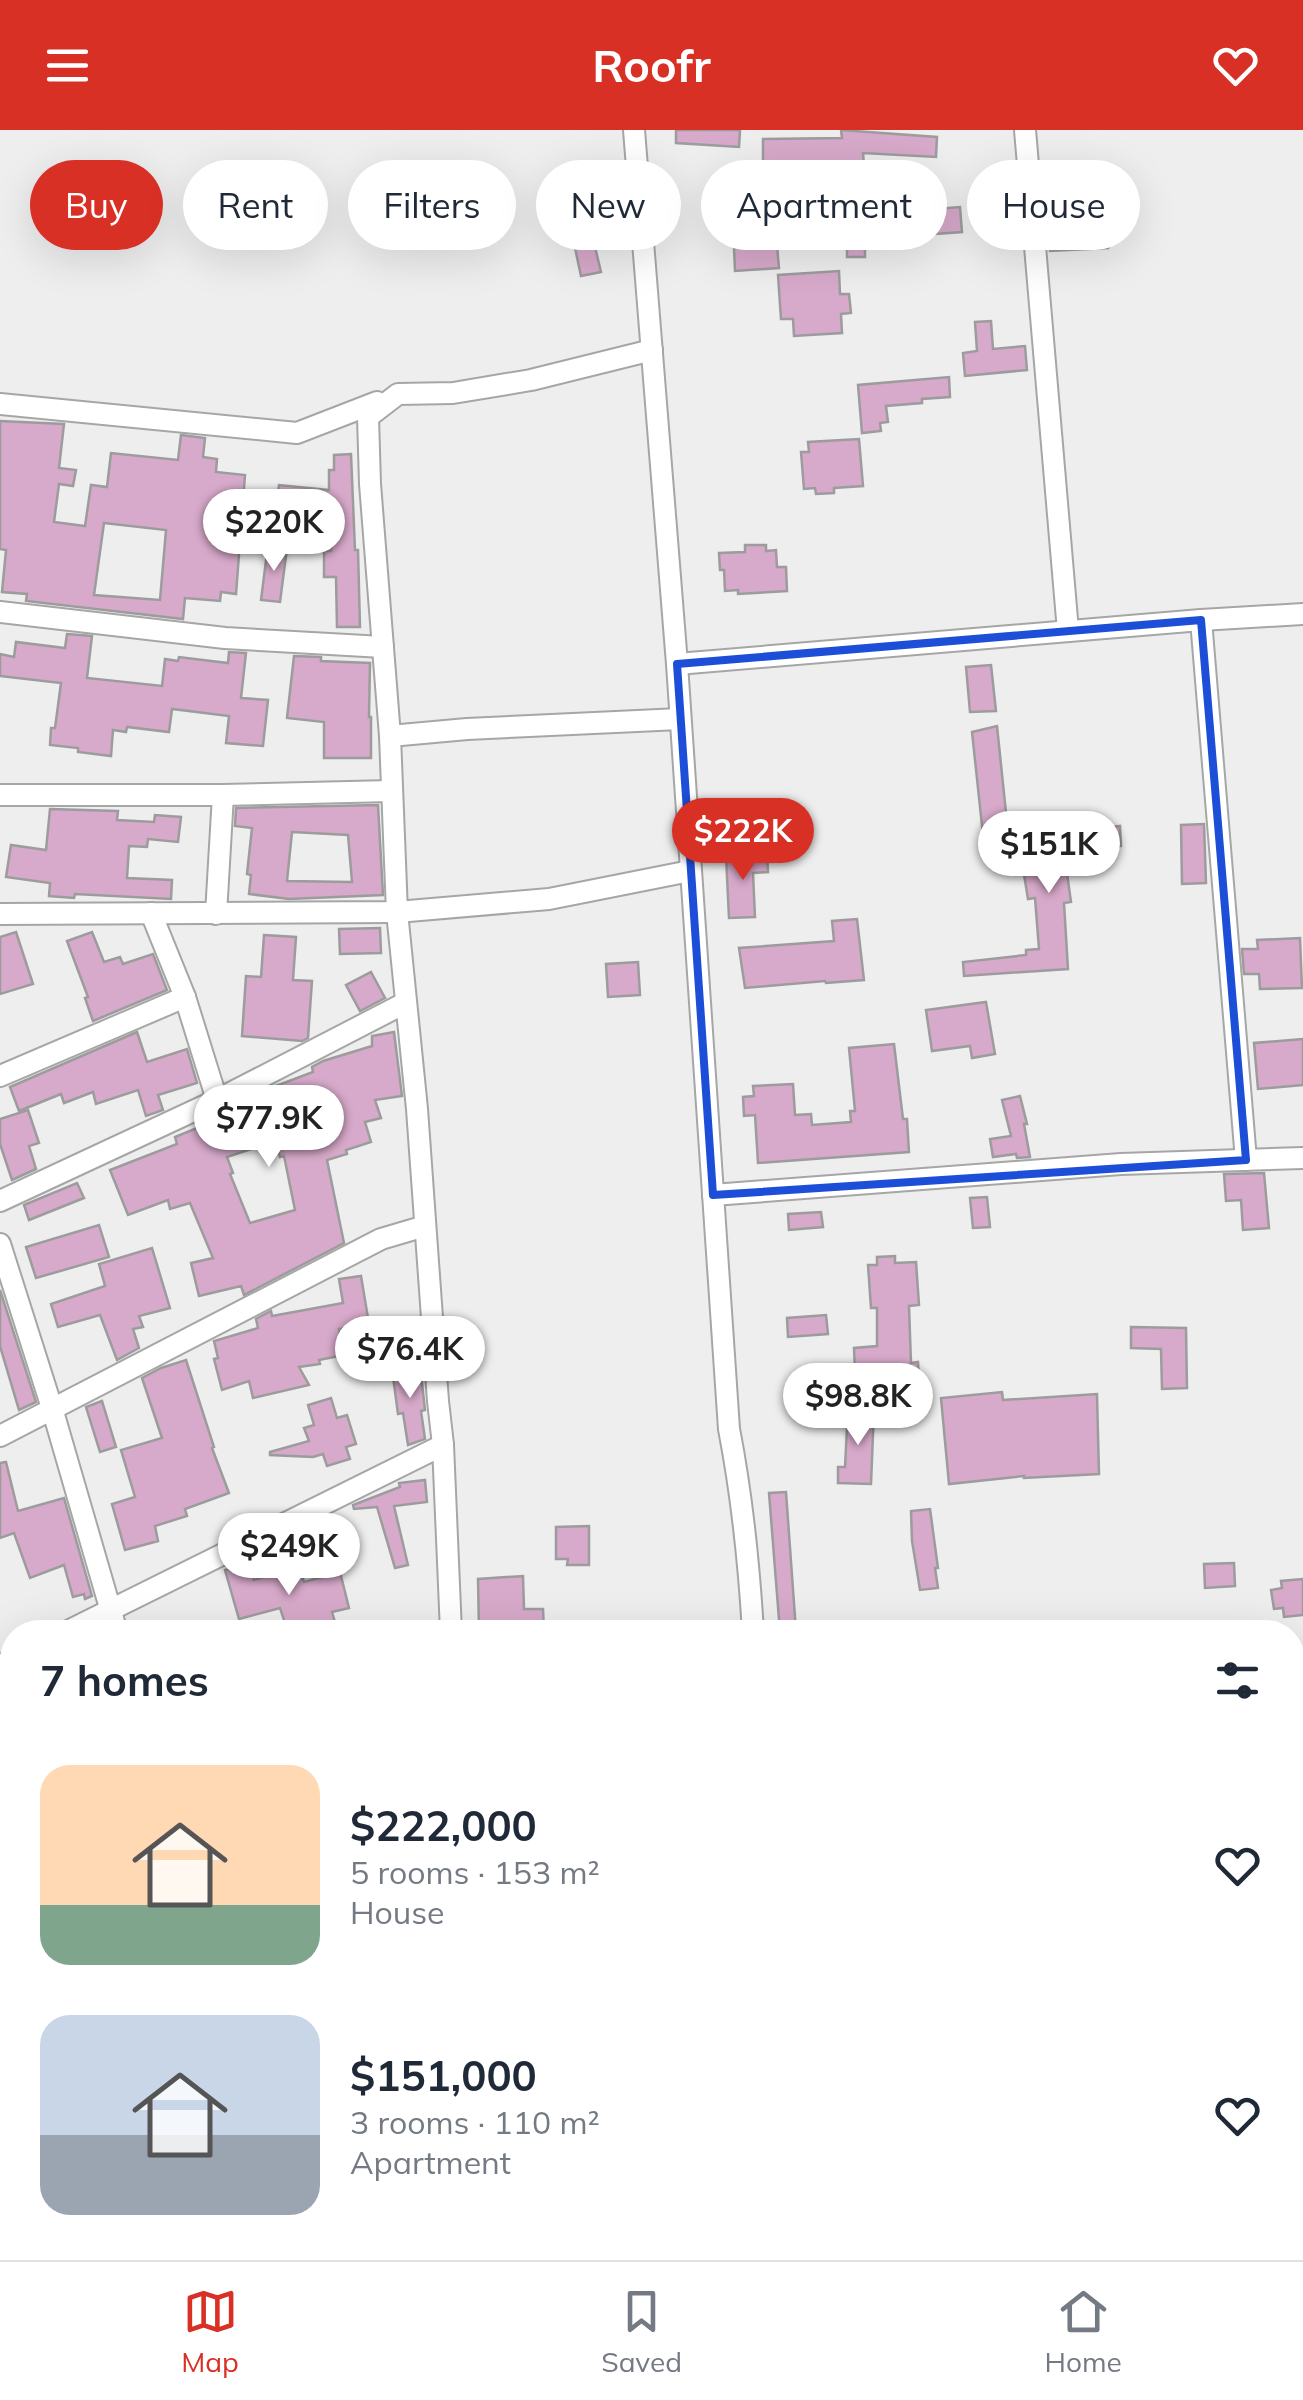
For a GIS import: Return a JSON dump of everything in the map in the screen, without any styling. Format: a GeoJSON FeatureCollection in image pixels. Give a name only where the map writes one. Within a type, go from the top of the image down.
{"type":"FeatureCollection","features":[{"type":"Feature","properties":{"kind":"street"},"geometry":{"type":"LineString","coordinates":[[634,130],[678,664],[729,1429],[738,1474],[752,1620]]}},
{"type":"Feature","properties":{"kind":"street"},"geometry":{"type":"LineString","coordinates":[[1025,130],[1068,632]]}},
{"type":"Feature","properties":{"kind":"street"},"geometry":{"type":"LineString","coordinates":[[0,404],[297,433],[398,394],[452,393],[532,380],[652,350]]}},
{"type":"Feature","properties":{"kind":"street"},"geometry":{"type":"LineString","coordinates":[[398,394],[368,416],[370,484],[390,736],[397,912],[443,1445],[451,1620]]}},
{"type":"Feature","properties":{"kind":"street"},"geometry":{"type":"LineString","coordinates":[[0,612],[225,638],[383,646]]}},
{"type":"Feature","properties":{"kind":"street"},"geometry":{"type":"LineString","coordinates":[[678,664],[1303,614]]}},
{"type":"Feature","properties":{"kind":"street"},"geometry":{"type":"LineString","coordinates":[[1201,620],[1246,1160]]}},
{"type":"Feature","properties":{"kind":"street"},"geometry":{"type":"LineString","coordinates":[[390,736],[680,719]]}},
{"type":"Feature","properties":{"kind":"street"},"geometry":{"type":"LineString","coordinates":[[0,795],[391,791]]}},
{"type":"Feature","properties":{"kind":"street"},"geometry":{"type":"LineString","coordinates":[[216,914],[223,795]]}},
{"type":"Feature","properties":{"kind":"street"},"geometry":{"type":"LineString","coordinates":[[0,914],[397,912],[548,898],[690,871]]}},
{"type":"Feature","properties":{"kind":"street"},"geometry":{"type":"LineString","coordinates":[[151,913],[185,997],[218,1100]]}},
{"type":"Feature","properties":{"kind":"street"},"geometry":{"type":"LineString","coordinates":[[0,1076],[185,997]]}},
{"type":"Feature","properties":{"kind":"street"},"geometry":{"type":"LineString","coordinates":[[0,1201],[218,1100],[405,1003]]}},
{"type":"Feature","properties":{"kind":"street"},"geometry":{"type":"LineString","coordinates":[[713,1195],[1120,1164],[1303,1158]]}},
{"type":"Feature","properties":{"kind":"street"},"geometry":{"type":"LineString","coordinates":[[0,1436],[382,1240],[425,1226]]}},
{"type":"Feature","properties":{"kind":"street"},"geometry":{"type":"LineString","coordinates":[[0,1244],[113,1620]]}},
{"type":"Feature","properties":{"kind":"street"},"geometry":{"type":"LineString","coordinates":[[91,1620],[443,1445]]}},
{"type":"Feature","properties":{"kind":"highlighted area"},"geometry":{"type":"Polygon","coordinates":[[[1201,620],[1246,1160],[713,1195],[677,664],[1201,620]]]}},
{"type":"Feature","properties":{"kind":"building"},"geometry":{"type":"Polygon","coordinates":[[[676,130],[740,130],[739,147],[676,143],[676,130]]]}},
{"type":"Feature","properties":{"kind":"building"},"geometry":{"type":"Polygon","coordinates":[[[841,130],[937,137],[936,157],[863,153],[864,160],[763,160],[763,139],[842,138],[841,130]]]}},
{"type":"Feature","properties":{"kind":"building"},"geometry":{"type":"Polygon","coordinates":[[[960,207],[962,232],[947,233],[947,208],[960,207]]]}},
{"type":"Feature","properties":{"kind":"building"},"geometry":{"type":"Polygon","coordinates":[[[575,250],[596,250],[601,272],[581,276],[575,250]]]}},
{"type":"Feature","properties":{"kind":"building"},"geometry":{"type":"Polygon","coordinates":[[[734,250],[777,250],[779,268],[735,271],[734,250]]]}},
{"type":"Feature","properties":{"kind":"building"},"geometry":{"type":"Polygon","coordinates":[[[847,250],[865,250],[865,257],[847,257],[847,250]]]}},
{"type":"Feature","properties":{"kind":"building"},"geometry":{"type":"Polygon","coordinates":[[[839,271],[840,294],[849,294],[851,313],[841,314],[842,333],[794,336],[793,319],[781,319],[778,275],[839,271]]]}},
{"type":"Feature","properties":{"kind":"building"},"geometry":{"type":"Polygon","coordinates":[[[991,321],[993,349],[1025,346],[1027,370],[965,376],[963,353],[977,351],[975,322],[991,321]]]}},
{"type":"Feature","properties":{"kind":"building"},"geometry":{"type":"Polygon","coordinates":[[[949,377],[950,397],[886,406],[888,422],[880,423],[881,431],[862,433],[858,385],[949,377]]]}},
{"type":"Feature","properties":{"kind":"building"},"geometry":{"type":"Polygon","coordinates":[[[0,421],[64,424],[59,468],[76,470],[73,486],[59,484],[54,522],[85,526],[91,485],[107,487],[111,453],[178,460],[181,435],[205,438],[203,457],[217,459],[216,472],[245,475],[236,594],[221,592],[220,601],[185,598],[183,619],[26,601],[27,594],[2,592],[6,550],[0,549],[0,421]],[[104,523],[94,595],[160,600],[166,530],[104,523]]]}},
{"type":"Feature","properties":{"kind":"building"},"geometry":{"type":"Polygon","coordinates":[[[859,439],[863,486],[816,494],[815,488],[804,489],[801,452],[809,452],[808,442],[859,439]]]}},
{"type":"Feature","properties":{"kind":"building"},"geometry":{"type":"Polygon","coordinates":[[[351,454],[360,627],[337,627],[336,577],[324,577],[324,551],[331,551],[331,508],[276,504],[279,485],[329,490],[334,455],[351,454]]]}},
{"type":"Feature","properties":{"kind":"building"},"geometry":{"type":"Polygon","coordinates":[[[268,545],[287,548],[280,602],[261,600],[268,545]]]}},
{"type":"Feature","properties":{"kind":"building"},"geometry":{"type":"Polygon","coordinates":[[[745,545],[766,545],[766,551],[776,550],[777,567],[786,567],[787,591],[725,591],[719,553],[745,552],[745,545]]]}},
{"type":"Feature","properties":{"kind":"building"},"geometry":{"type":"Polygon","coordinates":[[[67,634],[92,636],[87,678],[162,686],[165,659],[228,663],[229,652],[246,653],[241,698],[268,700],[263,746],[226,743],[229,716],[172,709],[169,732],[127,727],[126,732],[113,730],[111,756],[50,745],[61,683],[0,676],[0,654],[14,657],[16,642],[65,648],[67,634]]]}},
{"type":"Feature","properties":{"kind":"building"},"geometry":{"type":"Polygon","coordinates":[[[294,656],[370,663],[371,758],[324,758],[324,722],[287,718],[294,656]]]}},
{"type":"Feature","properties":{"kind":"building"},"geometry":{"type":"Polygon","coordinates":[[[991,665],[996,711],[970,712],[966,667],[991,665]]]}},
{"type":"Feature","properties":{"kind":"building"},"geometry":{"type":"Polygon","coordinates":[[[997,726],[1008,832],[983,835],[972,732],[997,726]]]}},
{"type":"Feature","properties":{"kind":"building"},"geometry":{"type":"Polygon","coordinates":[[[378,805],[383,895],[289,899],[249,894],[252,828],[235,826],[236,808],[378,805]],[[292,832],[287,881],[352,882],[348,835],[292,832]]]}},
{"type":"Feature","properties":{"kind":"building"},"geometry":{"type":"Polygon","coordinates":[[[50,809],[118,811],[117,820],[154,822],[155,815],[181,817],[178,842],[148,839],[147,847],[129,846],[127,878],[172,880],[171,899],[49,896],[50,883],[6,877],[11,845],[46,850],[50,809]]]}},
{"type":"Feature","properties":{"kind":"building"},"geometry":{"type":"Polygon","coordinates":[[[1204,824],[1206,883],[1182,884],[1181,825],[1204,824]]]}},
{"type":"Feature","properties":{"kind":"building"},"geometry":{"type":"Polygon","coordinates":[[[1120,826],[1121,846],[1107,848],[1107,857],[1065,859],[1071,902],[1064,903],[1068,969],[964,976],[963,962],[1026,955],[1026,950],[1039,949],[1035,898],[1028,899],[1018,838],[1120,826]]]}},
{"type":"Feature","properties":{"kind":"building"},"geometry":{"type":"Polygon","coordinates":[[[767,853],[768,872],[753,873],[755,917],[729,918],[726,856],[767,853]]]}},
{"type":"Feature","properties":{"kind":"building"},"geometry":{"type":"Polygon","coordinates":[[[857,919],[864,980],[745,988],[739,948],[834,941],[832,921],[857,919]]]}},
{"type":"Feature","properties":{"kind":"building"},"geometry":{"type":"Polygon","coordinates":[[[380,928],[381,953],[340,954],[339,929],[380,928]]]}},
{"type":"Feature","properties":{"kind":"building"},"geometry":{"type":"Polygon","coordinates":[[[16,932],[33,984],[0,994],[0,937],[16,932]]]}},
{"type":"Feature","properties":{"kind":"building"},"geometry":{"type":"Polygon","coordinates":[[[92,932],[104,962],[120,957],[123,964],[153,954],[167,990],[93,1021],[67,941],[92,932]]]}},
{"type":"Feature","properties":{"kind":"building"},"geometry":{"type":"Polygon","coordinates":[[[264,935],[296,937],[293,980],[312,981],[308,1038],[302,1041],[242,1036],[246,976],[261,977],[264,935]]]}},
{"type":"Feature","properties":{"kind":"building"},"geometry":{"type":"Polygon","coordinates":[[[1300,938],[1302,988],[1260,989],[1259,974],[1244,974],[1242,949],[1258,949],[1257,940],[1300,938]]]}},
{"type":"Feature","properties":{"kind":"building"},"geometry":{"type":"Polygon","coordinates":[[[638,962],[640,995],[608,997],[606,964],[638,962]]]}},
{"type":"Feature","properties":{"kind":"building"},"geometry":{"type":"Polygon","coordinates":[[[371,972],[385,998],[360,1011],[346,985],[371,972]]]}},
{"type":"Feature","properties":{"kind":"building"},"geometry":{"type":"Polygon","coordinates":[[[986,1002],[995,1054],[972,1058],[970,1046],[932,1051],[926,1010],[986,1002]]]}},
{"type":"Feature","properties":{"kind":"building"},"geometry":{"type":"Polygon","coordinates":[[[137,1032],[147,1062],[187,1049],[197,1083],[158,1095],[163,1110],[146,1116],[138,1090],[96,1104],[93,1092],[64,1103],[61,1094],[19,1111],[10,1087],[137,1032]]]}},
{"type":"Feature","properties":{"kind":"building"},"geometry":{"type":"Polygon","coordinates":[[[394,1032],[402,1096],[375,1100],[381,1118],[365,1122],[371,1142],[327,1160],[344,1243],[244,1295],[241,1286],[199,1296],[191,1263],[213,1258],[190,1203],[170,1209],[168,1200],[128,1215],[110,1170],[177,1144],[175,1137],[239,1111],[237,1105],[258,1097],[272,1142],[227,1157],[233,1173],[230,1174],[250,1223],[295,1210],[284,1156],[280,1157],[275,1140],[302,1133],[292,1097],[278,1102],[273,1087],[313,1072],[312,1067],[323,1061],[372,1046],[372,1036],[394,1032]]]}},
{"type":"Feature","properties":{"kind":"building"},"geometry":{"type":"Polygon","coordinates":[[[1303,1039],[1303,1085],[1258,1089],[1254,1043],[1303,1039]]]}},
{"type":"Feature","properties":{"kind":"building"},"geometry":{"type":"Polygon","coordinates":[[[894,1044],[909,1152],[758,1163],[755,1115],[744,1116],[743,1097],[754,1096],[753,1086],[793,1084],[795,1115],[811,1114],[812,1125],[851,1122],[850,1111],[855,1111],[849,1048],[894,1044]]]}},
{"type":"Feature","properties":{"kind":"building"},"geometry":{"type":"Polygon","coordinates":[[[1020,1096],[1030,1157],[993,1157],[990,1139],[1011,1136],[1002,1100],[1020,1096]]]}},
{"type":"Feature","properties":{"kind":"building"},"geometry":{"type":"Polygon","coordinates":[[[28,1110],[39,1143],[29,1146],[36,1169],[12,1180],[0,1144],[0,1119],[28,1110]]]}},
{"type":"Feature","properties":{"kind":"building"},"geometry":{"type":"Polygon","coordinates":[[[1264,1173],[1269,1228],[1243,1230],[1241,1200],[1226,1201],[1224,1174],[1264,1173]]]}},
{"type":"Feature","properties":{"kind":"building"},"geometry":{"type":"Polygon","coordinates":[[[77,1183],[84,1198],[29,1220],[24,1205],[77,1183]]]}},
{"type":"Feature","properties":{"kind":"building"},"geometry":{"type":"Polygon","coordinates":[[[987,1197],[990,1227],[973,1228],[970,1198],[987,1197]]]}},
{"type":"Feature","properties":{"kind":"building"},"geometry":{"type":"Polygon","coordinates":[[[821,1212],[823,1227],[789,1230],[788,1214],[821,1212]]]}},
{"type":"Feature","properties":{"kind":"building"},"geometry":{"type":"Polygon","coordinates":[[[99,1225],[109,1257],[36,1278],[26,1247],[99,1225]]]}},
{"type":"Feature","properties":{"kind":"building"},"geometry":{"type":"Polygon","coordinates":[[[152,1248],[170,1308],[139,1316],[143,1327],[133,1329],[139,1348],[117,1360],[100,1315],[58,1327],[51,1304],[105,1286],[99,1264],[152,1248]]]}},
{"type":"Feature","properties":{"kind":"building"},"geometry":{"type":"Polygon","coordinates":[[[895,1256],[895,1263],[916,1262],[919,1305],[909,1306],[911,1363],[918,1362],[919,1380],[883,1381],[883,1370],[855,1372],[854,1348],[877,1346],[877,1308],[871,1308],[868,1265],[877,1265],[877,1257],[895,1256]]]}},
{"type":"Feature","properties":{"kind":"building"},"geometry":{"type":"Polygon","coordinates":[[[361,1276],[369,1324],[339,1329],[344,1355],[299,1367],[309,1385],[253,1398],[249,1381],[222,1390],[214,1341],[258,1328],[256,1319],[271,1311],[272,1316],[343,1303],[339,1279],[361,1276]]]}},
{"type":"Feature","properties":{"kind":"building"},"geometry":{"type":"Polygon","coordinates":[[[0,1290],[36,1402],[19,1410],[0,1346],[0,1290]]]}},
{"type":"Feature","properties":{"kind":"building"},"geometry":{"type":"Polygon","coordinates":[[[826,1315],[828,1334],[788,1337],[787,1318],[826,1315]]]}},
{"type":"Feature","properties":{"kind":"building"},"geometry":{"type":"Polygon","coordinates":[[[1131,1327],[1186,1328],[1187,1388],[1162,1389],[1161,1349],[1131,1348],[1131,1327]]]}},
{"type":"Feature","properties":{"kind":"building"},"geometry":{"type":"Polygon","coordinates":[[[186,1360],[229,1493],[185,1509],[187,1516],[155,1526],[158,1541],[125,1550],[112,1504],[135,1497],[121,1450],[162,1438],[142,1378],[186,1360]]]}},
{"type":"Feature","properties":{"kind":"building"},"geometry":{"type":"Polygon","coordinates":[[[420,1365],[425,1439],[408,1445],[403,1413],[398,1414],[392,1369],[420,1365]]]}},
{"type":"Feature","properties":{"kind":"building"},"geometry":{"type":"Polygon","coordinates":[[[1002,1392],[1003,1400],[1097,1394],[1099,1474],[949,1484],[941,1398],[1002,1392]]]}},
{"type":"Feature","properties":{"kind":"building"},"geometry":{"type":"Polygon","coordinates":[[[331,1398],[337,1418],[347,1415],[356,1444],[346,1447],[350,1459],[327,1466],[323,1454],[270,1455],[309,1441],[304,1428],[314,1425],[308,1405],[331,1398]]]}},
{"type":"Feature","properties":{"kind":"building"},"geometry":{"type":"Polygon","coordinates":[[[102,1401],[116,1447],[100,1452],[86,1407],[102,1401]]]}},
{"type":"Feature","properties":{"kind":"building"},"geometry":{"type":"Polygon","coordinates":[[[848,1408],[874,1409],[871,1484],[838,1483],[838,1467],[845,1467],[848,1408]]]}},
{"type":"Feature","properties":{"kind":"building"},"geometry":{"type":"Polygon","coordinates":[[[6,1462],[18,1511],[64,1498],[92,1596],[73,1597],[64,1565],[30,1578],[14,1533],[0,1538],[0,1463],[6,1462]]]}},
{"type":"Feature","properties":{"kind":"building"},"geometry":{"type":"Polygon","coordinates":[[[425,1480],[427,1502],[394,1506],[408,1565],[395,1568],[377,1507],[354,1509],[353,1505],[400,1487],[399,1483],[425,1480]]]}},
{"type":"Feature","properties":{"kind":"building"},"geometry":{"type":"Polygon","coordinates":[[[786,1492],[795,1620],[779,1620],[769,1493],[786,1492]]]}},
{"type":"Feature","properties":{"kind":"building"},"geometry":{"type":"Polygon","coordinates":[[[930,1509],[938,1588],[920,1590],[911,1511],[930,1509]]]}},
{"type":"Feature","properties":{"kind":"building"},"geometry":{"type":"Polygon","coordinates":[[[589,1526],[589,1565],[567,1565],[568,1559],[556,1559],[556,1527],[589,1526]]]}},
{"type":"Feature","properties":{"kind":"building"},"geometry":{"type":"Polygon","coordinates":[[[249,1563],[254,1580],[299,1566],[304,1582],[340,1572],[349,1608],[332,1612],[334,1620],[284,1620],[280,1608],[239,1619],[225,1570],[249,1563]]]}},
{"type":"Feature","properties":{"kind":"building"},"geometry":{"type":"Polygon","coordinates":[[[1234,1563],[1235,1586],[1205,1588],[1204,1564],[1234,1563]]]}},
{"type":"Feature","properties":{"kind":"building"},"geometry":{"type":"Polygon","coordinates":[[[523,1576],[524,1609],[543,1609],[543,1620],[479,1620],[478,1579],[523,1576]]]}},
{"type":"Feature","properties":{"kind":"building"},"geometry":{"type":"Polygon","coordinates":[[[1303,1579],[1303,1615],[1284,1617],[1283,1608],[1274,1609],[1271,1590],[1282,1588],[1281,1581],[1303,1579]]]}}]}
